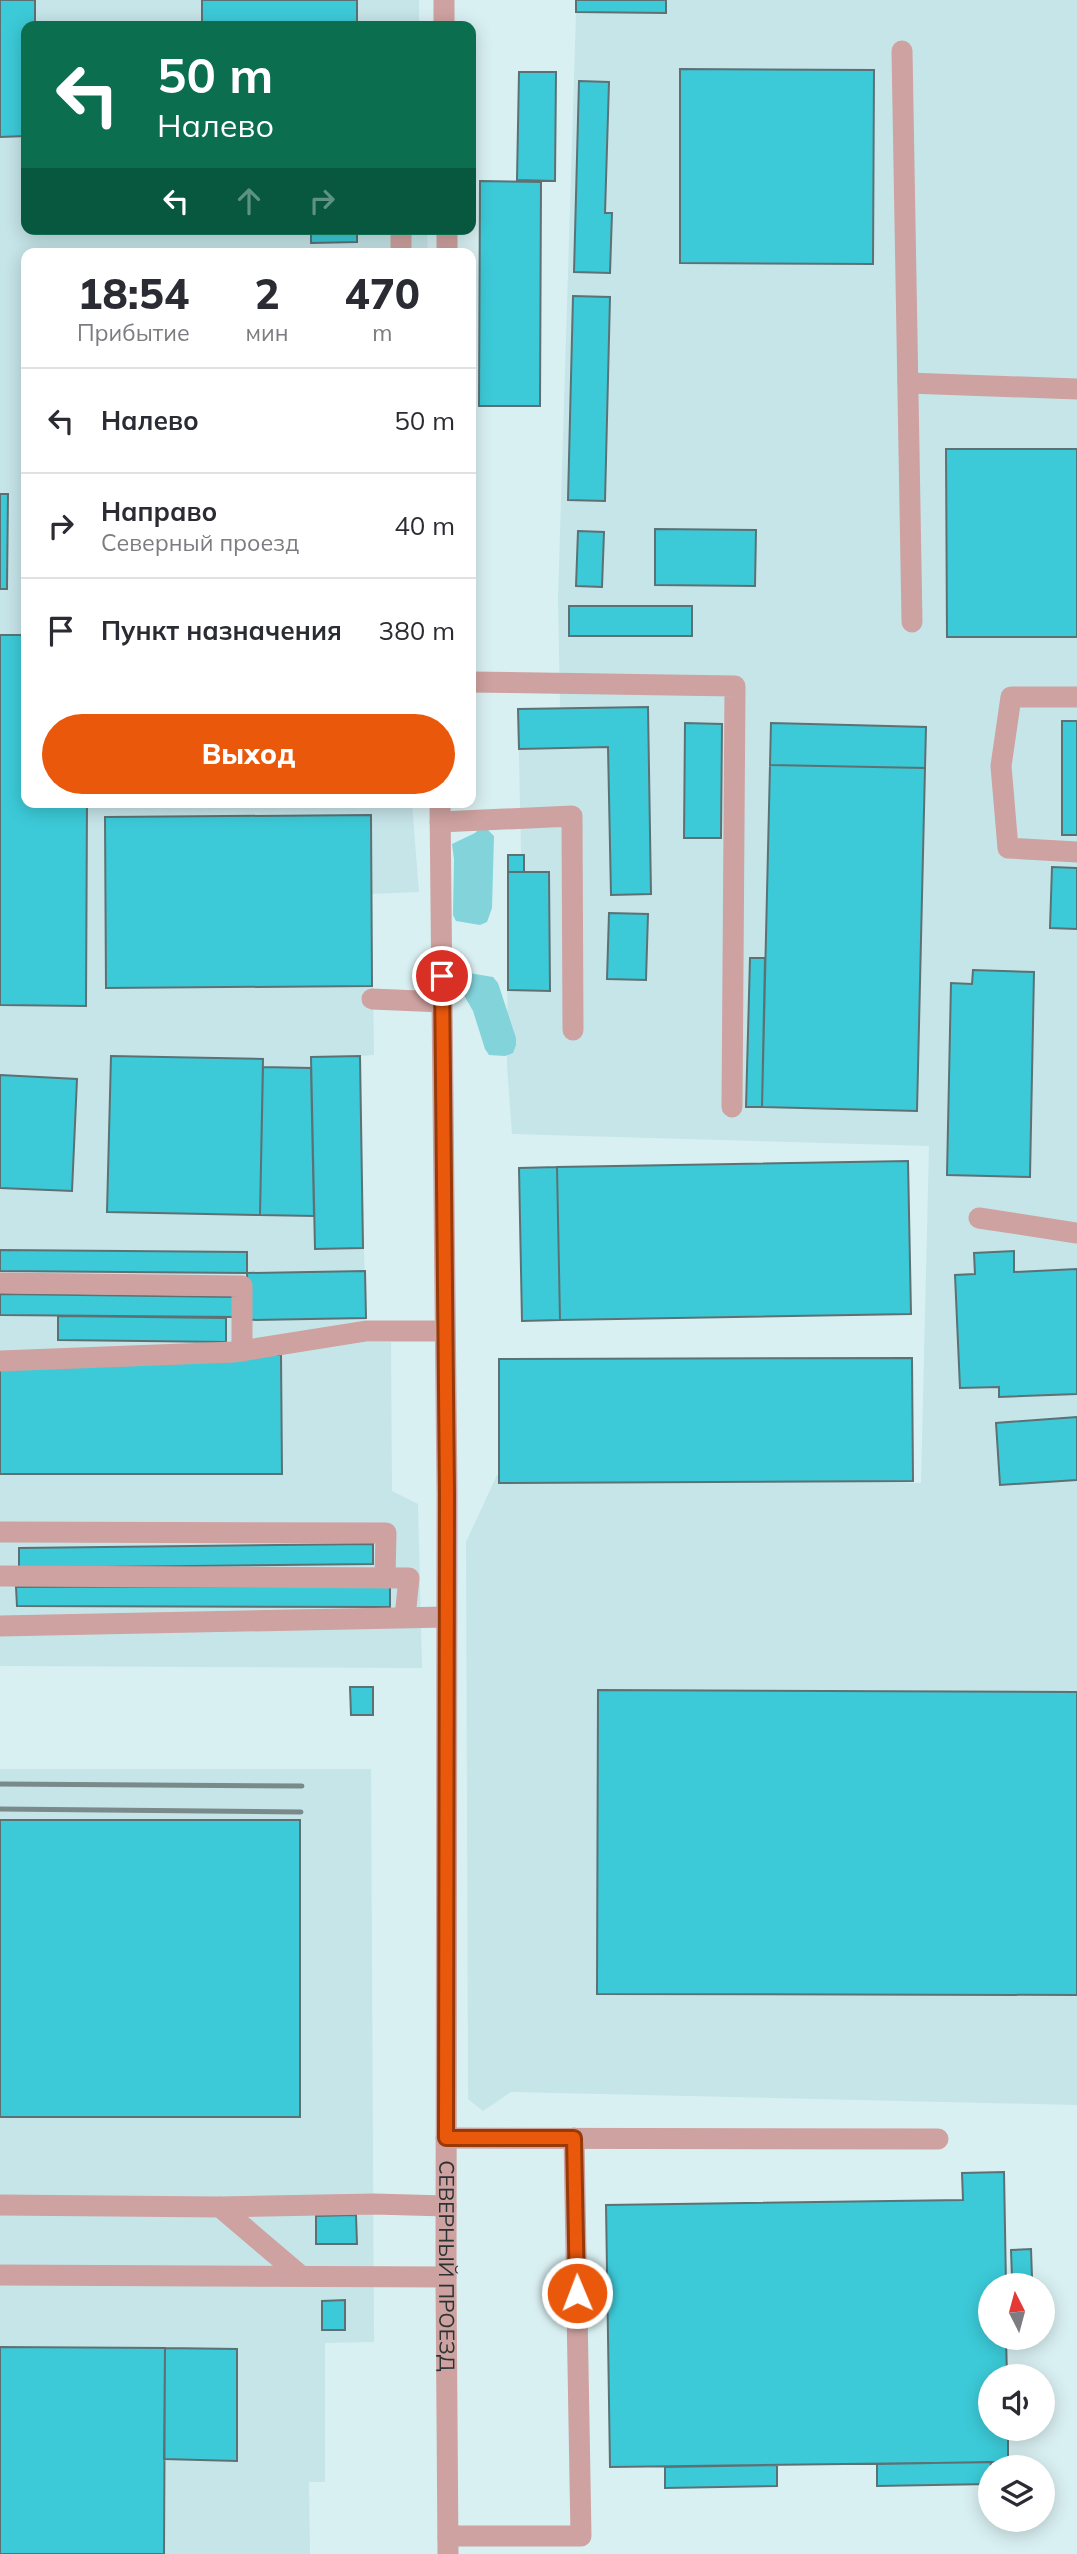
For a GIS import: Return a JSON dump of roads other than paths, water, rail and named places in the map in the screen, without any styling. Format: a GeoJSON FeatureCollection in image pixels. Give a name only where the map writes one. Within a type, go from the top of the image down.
{"type":"FeatureCollection","features":[{"type":"Feature","properties":{"kind":"street"},"geometry":{"type":"LineString","coordinates":[[444,0],[444,21]]}},
{"type":"Feature","properties":{"kind":"street"},"geometry":{"type":"LineString","coordinates":[[902,51],[912,622]]}},
{"type":"Feature","properties":{"kind":"street"},"geometry":{"type":"LineString","coordinates":[[908,383],[1077,389]]}},
{"type":"Feature","properties":{"kind":"street"},"geometry":{"type":"LineString","coordinates":[[476,682],[734,686],[732,1107]]}},
{"type":"Feature","properties":{"kind":"street"},"geometry":{"type":"LineString","coordinates":[[1077,697],[1011,698],[1001,766],[1008,848],[1077,852]]}},
{"type":"Feature","properties":{"kind":"street"},"geometry":{"type":"LineString","coordinates":[[440,813],[572,816],[573,1030]]}},
{"type":"Feature","properties":{"kind":"street","name":"СЕВЕРНЫЙ ПРОЕЗД"},"geometry":{"type":"LineString","coordinates":[[440,813],[446,1617],[448,2545]]}},
{"type":"Feature","properties":{"kind":"street"},"geometry":{"type":"LineString","coordinates":[[372,999],[442,1002]]}},
{"type":"Feature","properties":{"kind":"street"},"geometry":{"type":"LineString","coordinates":[[979,1218],[1077,1233]]}},
{"type":"Feature","properties":{"kind":"street"},"geometry":{"type":"LineString","coordinates":[[0,1283],[242,1286],[242,1351]]}},
{"type":"Feature","properties":{"kind":"street"},"geometry":{"type":"LineString","coordinates":[[0,1361],[242,1351],[366,1331],[444,1331]]}},
{"type":"Feature","properties":{"kind":"street"},"geometry":{"type":"LineString","coordinates":[[0,1532],[386,1532],[385,1578]]}},
{"type":"Feature","properties":{"kind":"street"},"geometry":{"type":"LineString","coordinates":[[0,1576],[409,1578],[405,1617]]}},
{"type":"Feature","properties":{"kind":"street"},"geometry":{"type":"LineString","coordinates":[[0,1626],[446,1617]]}},
{"type":"Feature","properties":{"kind":"street"},"geometry":{"type":"LineString","coordinates":[[446,2138],[938,2139]]}},
{"type":"Feature","properties":{"kind":"street"},"geometry":{"type":"LineString","coordinates":[[448,2545],[529,2536],[581,2536],[574,2138]]}},
{"type":"Feature","properties":{"kind":"street"},"geometry":{"type":"LineString","coordinates":[[0,2205],[446,2206]]}},
{"type":"Feature","properties":{"kind":"street"},"geometry":{"type":"LineString","coordinates":[[220,2207],[301,2276]]}},
{"type":"Feature","properties":{"kind":"street"},"geometry":{"type":"LineString","coordinates":[[0,2275],[446,2277]]}},
{"type":"Feature","properties":{"kind":"railway"},"geometry":{"type":"LineString","coordinates":[[0,1784],[302,1786]]}},
{"type":"Feature","properties":{"kind":"railway"},"geometry":{"type":"LineString","coordinates":[[0,1809],[301,1812]]}}]}
